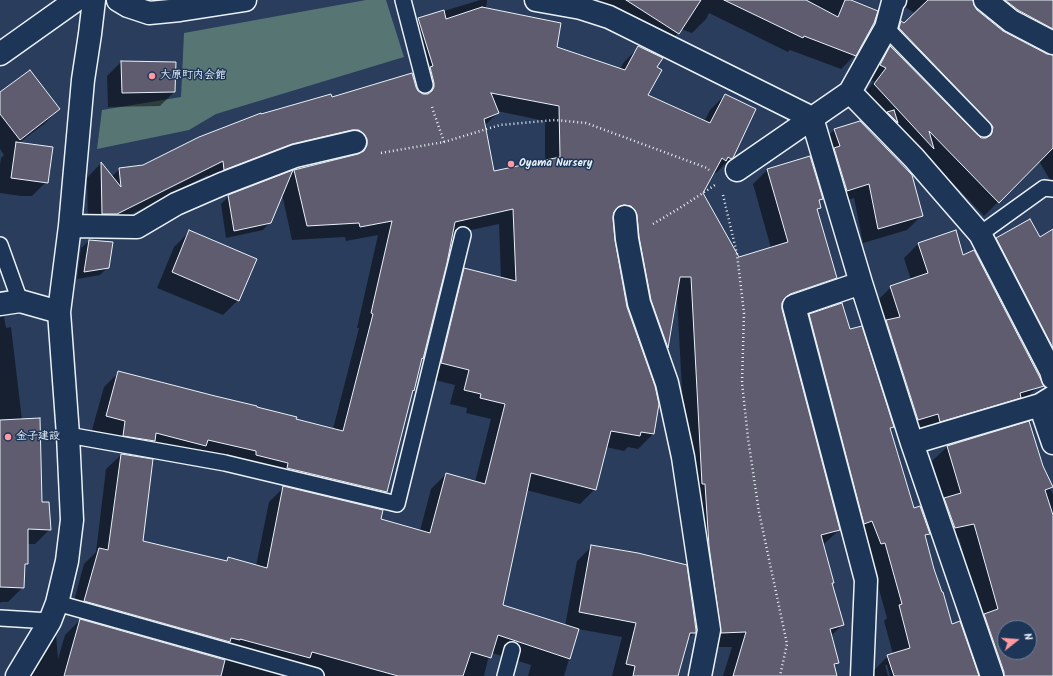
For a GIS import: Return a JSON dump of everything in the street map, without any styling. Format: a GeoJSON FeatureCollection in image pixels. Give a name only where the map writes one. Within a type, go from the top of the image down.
{"type":"FeatureCollection","features":[{"type":"Feature","properties":{"kind":"street"},"geometry":{"type":"LineString","coordinates":[[0,54],[76,0]]}},
{"type":"Feature","properties":{"kind":"street"},"geometry":{"type":"LineString","coordinates":[[17,676],[54,612],[67,561],[72,520],[68,435],[59,312],[70,226],[83,80],[94,0]]}},
{"type":"Feature","properties":{"kind":"street"},"geometry":{"type":"LineString","coordinates":[[118,0],[128,6],[149,13],[245,0]]}},
{"type":"Feature","properties":{"kind":"street"},"geometry":{"type":"LineString","coordinates":[[536,0],[582,8],[609,18],[812,118],[861,283],[912,442],[992,676]]}},
{"type":"Feature","properties":{"kind":"street"},"geometry":{"type":"LineString","coordinates":[[985,0],[1011,21],[1053,43]]}},
{"type":"Feature","properties":{"kind":"street"},"geometry":{"type":"LineString","coordinates":[[737,170],[850,92],[886,28],[893,1]]}},
{"type":"Feature","properties":{"kind":"street"},"geometry":{"type":"LineString","coordinates":[[850,92],[914,158],[980,234],[1053,378]]}},
{"type":"Feature","properties":{"kind":"street"},"geometry":{"type":"LineString","coordinates":[[70,226],[137,227],[176,204],[222,184],[295,156],[355,142]]}},
{"type":"Feature","properties":{"kind":"street"},"geometry":{"type":"LineString","coordinates":[[625,217],[627,239],[639,303],[667,383],[683,457],[709,630],[700,676]]}},
{"type":"Feature","properties":{"kind":"street"},"geometry":{"type":"LineString","coordinates":[[861,283],[794,306],[866,580],[862,676]]}},
{"type":"Feature","properties":{"kind":"street"},"geometry":{"type":"LineString","coordinates":[[10,302],[59,312]]}},
{"type":"Feature","properties":{"kind":"street"},"geometry":{"type":"LineString","coordinates":[[912,442],[1047,401],[1053,443]]}},
{"type":"Feature","properties":{"kind":"lane"},"geometry":{"type":"LineString","coordinates":[[403,0],[425,85]]}},
{"type":"Feature","properties":{"kind":"lane"},"geometry":{"type":"LineString","coordinates":[[886,28],[984,129]]}},
{"type":"Feature","properties":{"kind":"lane"},"geometry":{"type":"LineString","coordinates":[[980,234],[1044,188],[1053,189]]}},
{"type":"Feature","properties":{"kind":"lane"},"geometry":{"type":"LineString","coordinates":[[68,435],[225,463],[397,504],[464,235]]}},
{"type":"Feature","properties":{"kind":"lane"},"geometry":{"type":"LineString","coordinates":[[0,245],[10,302]]}},
{"type":"Feature","properties":{"kind":"lane"},"geometry":{"type":"LineString","coordinates":[[0,618],[54,612],[316,676]]}},
{"type":"Feature","properties":{"kind":"lane"},"geometry":{"type":"LineString","coordinates":[[505,676],[512,650]]}},
{"type":"Feature","properties":{"kind":"path"},"geometry":{"type":"LineString","coordinates":[[425,85],[444,142]]}},
{"type":"Feature","properties":{"kind":"path"},"geometry":{"type":"LineString","coordinates":[[683,206],[737,170]]}},
{"type":"Feature","properties":{"kind":"green space"},"geometry":{"type":"Polygon","coordinates":[[[366,0],[386,0],[404,57],[216,114],[189,130],[97,149],[102,110],[181,97],[184,33],[366,0]]]}},
{"type":"Feature","properties":{"kind":"building"},"geometry":{"type":"Polygon","coordinates":[[[626,0],[701,0],[679,34],[626,0]]]}},
{"type":"Feature","properties":{"kind":"building"},"geometry":{"type":"Polygon","coordinates":[[[724,0],[806,0],[838,17],[845,0],[851,0],[878,11],[874,23],[856,56],[804,36],[803,38],[724,0]]]}},
{"type":"Feature","properties":{"kind":"building"},"geometry":{"type":"Polygon","coordinates":[[[928,0],[973,0],[977,10],[1003,31],[1047,54],[1053,55],[1053,148],[999,203],[929,131],[934,149],[874,84],[886,68],[880,65],[890,46],[981,138],[986,138],[991,135],[993,127],[990,123],[899,28],[901,21],[904,23],[928,0]]]}},
{"type":"Feature","properties":{"kind":"building"},"geometry":{"type":"Polygon","coordinates":[[[1005,0],[1053,0],[1053,29],[1018,10],[1005,0]]]}},
{"type":"Feature","properties":{"kind":"building"},"geometry":{"type":"Polygon","coordinates":[[[482,7],[561,23],[557,47],[625,70],[638,46],[663,58],[657,67],[662,70],[648,95],[710,123],[725,94],[756,109],[733,158],[731,159],[728,157],[726,161],[722,158],[703,193],[739,257],[788,242],[767,169],[810,156],[823,199],[819,200],[821,208],[817,209],[837,278],[790,294],[782,303],[782,309],[840,530],[821,535],[834,583],[832,583],[844,625],[830,629],[839,663],[834,664],[837,676],[733,676],[746,632],[721,633],[709,546],[705,484],[702,484],[691,277],[680,277],[668,348],[651,300],[639,237],[637,215],[631,206],[624,205],[618,207],[614,212],[613,218],[615,240],[627,307],[655,386],[659,404],[654,434],[641,432],[640,436],[611,431],[596,490],[531,473],[503,605],[579,629],[570,659],[498,635],[491,658],[471,652],[463,676],[398,676],[312,652],[310,658],[240,639],[231,638],[230,642],[84,601],[99,548],[108,550],[121,454],[153,459],[143,541],[227,561],[228,557],[267,568],[283,486],[383,510],[381,519],[430,533],[446,473],[485,484],[505,404],[480,398],[481,394],[464,390],[469,370],[441,363],[464,268],[516,281],[513,209],[455,222],[447,263],[423,359],[422,358],[414,391],[413,390],[387,492],[287,468],[288,463],[256,455],[256,451],[208,440],[206,446],[156,433],[155,441],[123,436],[125,421],[106,416],[118,371],[257,406],[297,417],[296,419],[343,431],[373,314],[371,313],[392,221],[360,227],[359,223],[307,226],[294,170],[358,154],[364,151],[367,145],[367,139],[364,134],[359,130],[352,130],[292,144],[224,170],[223,161],[117,214],[102,214],[101,162],[121,187],[119,168],[143,165],[199,137],[261,113],[331,94],[332,97],[412,73],[418,91],[423,94],[428,94],[434,87],[430,67],[433,66],[418,18],[444,10],[446,19],[482,7]],[[491,93],[499,113],[484,119],[494,171],[560,157],[559,106],[491,93]]]}},
{"type":"Feature","properties":{"kind":"building"},"geometry":{"type":"Polygon","coordinates":[[[121,61],[176,62],[175,92],[122,93],[121,61]]]}},
{"type":"Feature","properties":{"kind":"building"},"geometry":{"type":"Polygon","coordinates":[[[30,70],[60,109],[20,140],[0,114],[0,92],[30,70]]]}},
{"type":"Feature","properties":{"kind":"building"},"geometry":{"type":"Polygon","coordinates":[[[894,110],[898,123],[887,112],[894,110]]]}},
{"type":"Feature","properties":{"kind":"building"},"geometry":{"type":"Polygon","coordinates":[[[860,121],[912,175],[923,216],[878,229],[869,184],[847,191],[834,148],[840,146],[834,129],[860,121]]]}},
{"type":"Feature","properties":{"kind":"building"},"geometry":{"type":"Polygon","coordinates":[[[16,142],[53,147],[48,183],[11,178],[16,142]]]}},
{"type":"Feature","properties":{"kind":"building"},"geometry":{"type":"Polygon","coordinates":[[[293,170],[271,223],[234,231],[228,195],[293,170]]]}},
{"type":"Feature","properties":{"kind":"building"},"geometry":{"type":"Polygon","coordinates":[[[1030,219],[1040,237],[1053,229],[1053,348],[996,238],[1030,219]]]}},
{"type":"Feature","properties":{"kind":"building"},"geometry":{"type":"Polygon","coordinates":[[[189,230],[257,259],[239,301],[172,272],[189,230]]]}},
{"type":"Feature","properties":{"kind":"building"},"geometry":{"type":"Polygon","coordinates":[[[956,230],[963,255],[974,250],[1044,386],[1020,393],[1021,398],[940,422],[938,414],[918,420],[886,320],[900,317],[890,286],[928,273],[918,243],[956,230]]]}},
{"type":"Feature","properties":{"kind":"building"},"geometry":{"type":"Polygon","coordinates":[[[89,240],[113,242],[109,268],[84,272],[89,240]]]}},
{"type":"Feature","properties":{"kind":"building"},"geometry":{"type":"Polygon","coordinates":[[[842,303],[850,329],[862,326],[894,427],[890,428],[914,508],[920,506],[930,534],[925,535],[934,569],[943,592],[952,624],[960,621],[979,676],[894,676],[887,655],[910,648],[899,605],[902,604],[885,543],[881,544],[872,521],[864,524],[809,314],[842,303]]]}},
{"type":"Feature","properties":{"kind":"building"},"geometry":{"type":"Polygon","coordinates":[[[40,418],[42,502],[49,502],[51,530],[28,529],[28,564],[25,564],[24,588],[0,587],[0,420],[40,418]]]}},
{"type":"Feature","properties":{"kind":"building"},"geometry":{"type":"Polygon","coordinates":[[[1029,421],[1043,466],[1053,487],[1045,490],[1053,515],[1053,676],[1004,676],[1000,660],[1037,660],[1037,620],[997,620],[997,652],[984,614],[998,609],[974,524],[955,528],[944,498],[961,493],[947,446],[1029,421]]]}},
{"type":"Feature","properties":{"kind":"building"},"geometry":{"type":"Polygon","coordinates":[[[591,545],[638,553],[687,565],[696,633],[690,633],[678,676],[633,676],[635,666],[626,664],[636,623],[579,612],[591,545]]]}},
{"type":"Feature","properties":{"kind":"building"},"geometry":{"type":"Polygon","coordinates":[[[80,619],[225,660],[221,676],[64,676],[80,619]]]}},
{"type":"Feature","properties":{"kind":"place","name":"大原町内会館"},"geometry":{"type":"Point","coordinates":[152,76]}},
{"type":"Feature","properties":{"kind":"place","name":"Oyama Nursery"},"geometry":{"type":"Point","coordinates":[511,164]}},
{"type":"Feature","properties":{"kind":"place","name":"金子建設"},"geometry":{"type":"Point","coordinates":[8,437]}}]}
